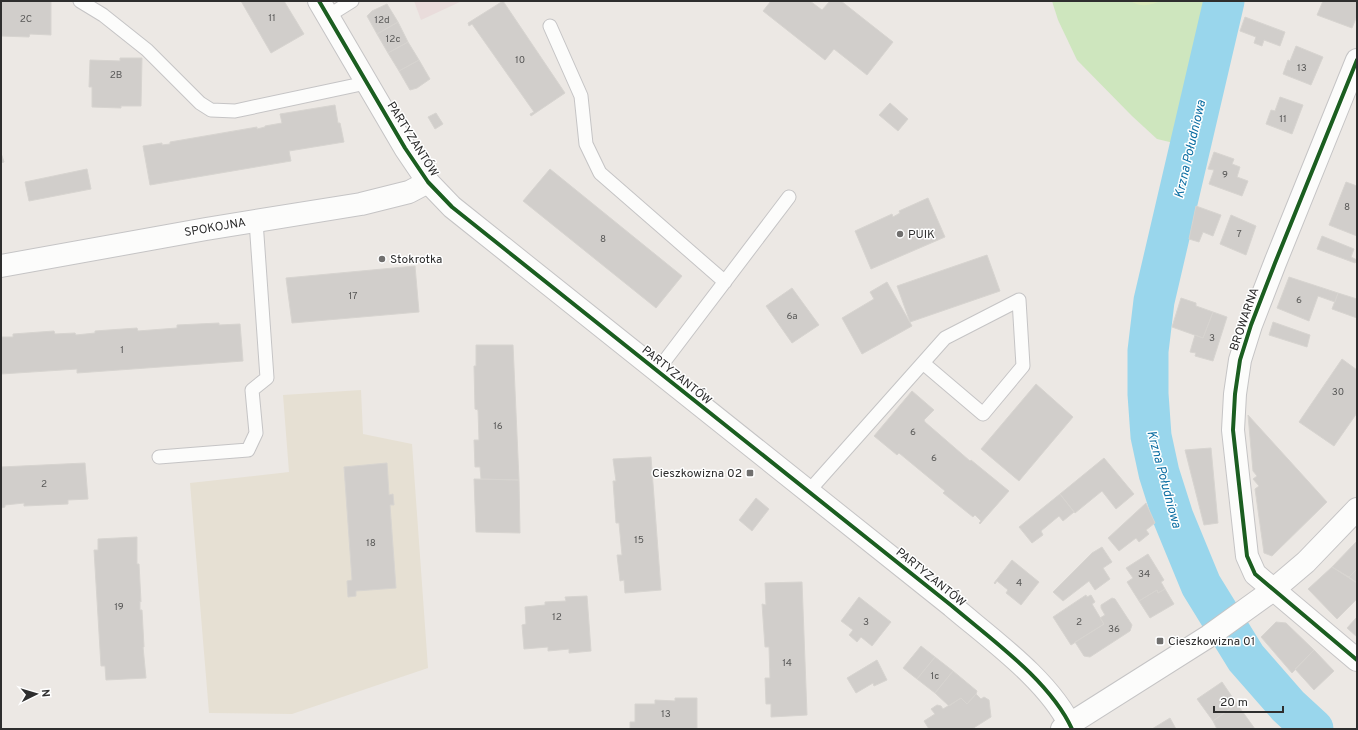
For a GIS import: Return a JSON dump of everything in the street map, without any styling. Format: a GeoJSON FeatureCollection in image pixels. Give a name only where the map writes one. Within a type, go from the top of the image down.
{"type":"FeatureCollection","features":[{"type":"Feature","properties":{"kind":"street","name":"PARTYZANTÓW"},"geometry":{"type":"LineString","coordinates":[[324,9],[405,148],[428,182],[452,207],[952,606],[1018,662],[1053,699],[1068,727]]}},
{"type":"Feature","properties":{"kind":"street","name":"BROWARNA"},"geometry":{"type":"LineString","coordinates":[[1357,60],[1251,325],[1240,360],[1235,394],[1233,430],[1247,556],[1255,574],[1357,660]]}},
{"type":"Feature","properties":{"kind":"street","name":"SPOKOJNA"},"geometry":{"type":"LineString","coordinates":[[1,266],[361,204],[409,192],[428,182]]}},
{"type":"Feature","properties":{"kind":"street"},"geometry":{"type":"LineString","coordinates":[[1068,727],[1209,636],[1273,590],[1306,562],[1357,509]]}},
{"type":"Feature","properties":{"kind":"lane"},"geometry":{"type":"LineString","coordinates":[[80,1],[103,15],[147,50],[200,103],[211,110],[235,111],[366,82]]}},
{"type":"Feature","properties":{"kind":"lane"},"geometry":{"type":"LineString","coordinates":[[324,9],[352,1]]}},
{"type":"Feature","properties":{"kind":"lane"},"geometry":{"type":"LineString","coordinates":[[550,26],[580,96],[586,144],[600,173],[725,282]]}},
{"type":"Feature","properties":{"kind":"lane"},"geometry":{"type":"LineString","coordinates":[[657,371],[789,197]]}},
{"type":"Feature","properties":{"kind":"lane"},"geometry":{"type":"LineString","coordinates":[[159,457],[248,450],[256,434],[252,390],[267,378],[256,221]]}},
{"type":"Feature","properties":{"kind":"lane"},"geometry":{"type":"LineString","coordinates":[[808,492],[945,338],[1019,300],[1023,366],[983,414],[923,363]]}},
{"type":"Feature","properties":{"kind":"shaded area"},"geometry":{"type":"Polygon","coordinates":[[[414,1],[462,1],[421,20],[414,1]]]}},
{"type":"Feature","properties":{"kind":"shaded area"},"geometry":{"type":"Polygon","coordinates":[[[361,390],[363,434],[412,444],[428,668],[292,714],[209,713],[190,483],[289,472],[283,395],[361,390]]]}},
{"type":"Feature","properties":{"kind":"green space"},"geometry":{"type":"Polygon","coordinates":[[[1052,1],[1212,1],[1178,144],[1157,139],[1132,116],[1077,60],[1058,20],[1052,1]]]}},
{"type":"Feature","properties":{"kind":"green space"},"geometry":{"type":"Polygon","coordinates":[[[1130,1],[1160,1],[1145,5],[1130,1]]]}},
{"type":"Feature","properties":{"kind":"building"},"geometry":{"type":"Polygon","coordinates":[[[1,1],[51,1],[51,35],[30,34],[29,37],[1,36],[1,1]]]}},
{"type":"Feature","properties":{"kind":"building"},"geometry":{"type":"Polygon","coordinates":[[[241,1],[284,1],[304,34],[271,53],[241,1]]]}},
{"type":"Feature","properties":{"kind":"building"},"geometry":{"type":"Polygon","coordinates":[[[503,1],[565,93],[531,116],[530,114],[534,112],[472,24],[469,26],[468,23],[503,1]]]}},
{"type":"Feature","properties":{"kind":"building"},"geometry":{"type":"Polygon","coordinates":[[[771,1],[810,1],[822,10],[830,1],[841,1],[893,42],[867,75],[834,49],[825,60],[763,11],[771,1]]]}},
{"type":"Feature","properties":{"kind":"building"},"geometry":{"type":"Polygon","coordinates":[[[1323,1],[1357,1],[1357,16],[1352,28],[1317,15],[1323,1]]]}},
{"type":"Feature","properties":{"kind":"building"},"geometry":{"type":"Polygon","coordinates":[[[387,4],[398,22],[377,34],[367,16],[372,11],[387,4]]]}},
{"type":"Feature","properties":{"kind":"building"},"geometry":{"type":"Polygon","coordinates":[[[1245,17],[1285,32],[1280,46],[1264,40],[1262,46],[1254,43],[1256,37],[1240,31],[1245,17]]]}},
{"type":"Feature","properties":{"kind":"building"},"geometry":{"type":"Polygon","coordinates":[[[398,22],[408,42],[388,53],[377,34],[398,22]]]}},
{"type":"Feature","properties":{"kind":"building"},"geometry":{"type":"Polygon","coordinates":[[[408,42],[419,60],[399,71],[388,53],[408,42]]]}},
{"type":"Feature","properties":{"kind":"building"},"geometry":{"type":"Polygon","coordinates":[[[1296,46],[1323,57],[1311,85],[1283,74],[1288,60],[1290,61],[1296,46]]]}},
{"type":"Feature","properties":{"kind":"building"},"geometry":{"type":"Polygon","coordinates":[[[120,58],[142,58],[141,106],[121,106],[121,108],[92,107],[92,87],[89,87],[90,60],[120,61],[120,58]]]}},
{"type":"Feature","properties":{"kind":"building"},"geometry":{"type":"Polygon","coordinates":[[[419,60],[430,79],[417,88],[410,90],[399,71],[419,60]]]}},
{"type":"Feature","properties":{"kind":"building"},"geometry":{"type":"Polygon","coordinates":[[[1280,97],[1303,105],[1292,134],[1266,124],[1271,110],[1275,111],[1280,97]]]}},
{"type":"Feature","properties":{"kind":"building"},"geometry":{"type":"Polygon","coordinates":[[[890,103],[908,119],[898,131],[879,115],[890,103]]]}},
{"type":"Feature","properties":{"kind":"building"},"geometry":{"type":"Polygon","coordinates":[[[335,105],[338,123],[340,123],[344,142],[289,151],[291,161],[150,185],[143,146],[162,143],[162,145],[170,144],[170,142],[257,127],[257,129],[282,123],[280,114],[335,105]]]}},
{"type":"Feature","properties":{"kind":"building"},"geometry":{"type":"Polygon","coordinates":[[[436,113],[443,124],[435,129],[428,117],[436,113]]]}},
{"type":"Feature","properties":{"kind":"building"},"geometry":{"type":"Polygon","coordinates":[[[1214,152],[1234,159],[1232,164],[1240,167],[1237,177],[1248,181],[1242,196],[1209,184],[1214,170],[1208,169],[1214,152]]]}},
{"type":"Feature","properties":{"kind":"building"},"geometry":{"type":"Polygon","coordinates":[[[1,153],[4,162],[1,163],[1,153]]]}},
{"type":"Feature","properties":{"kind":"building"},"geometry":{"type":"Polygon","coordinates":[[[87,169],[91,189],[29,201],[25,182],[87,169]]]}},
{"type":"Feature","properties":{"kind":"building"},"geometry":{"type":"Polygon","coordinates":[[[550,169],[682,276],[656,308],[523,201],[550,169]]]}},
{"type":"Feature","properties":{"kind":"building"},"geometry":{"type":"Polygon","coordinates":[[[1346,182],[1357,186],[1357,236],[1329,225],[1346,182]]]}},
{"type":"Feature","properties":{"kind":"building","name":"PUIK"},"geometry":{"type":"Polygon","coordinates":[[[928,198],[945,237],[871,269],[855,231],[892,214],[893,217],[900,213],[899,211],[928,198]]]}},
{"type":"Feature","properties":{"kind":"building"},"geometry":{"type":"Polygon","coordinates":[[[1196,206],[1221,215],[1213,236],[1203,232],[1199,242],[1189,239],[1196,206]]]}},
{"type":"Feature","properties":{"kind":"building"},"geometry":{"type":"Polygon","coordinates":[[[1231,215],[1256,226],[1246,255],[1220,244],[1231,215]]]}},
{"type":"Feature","properties":{"kind":"building"},"geometry":{"type":"Polygon","coordinates":[[[1322,236],[1354,249],[1351,257],[1357,260],[1355,263],[1317,249],[1322,236]]]}},
{"type":"Feature","properties":{"kind":"building"},"geometry":{"type":"Polygon","coordinates":[[[987,255],[1000,291],[910,322],[897,286],[987,255]]]}},
{"type":"Feature","properties":{"kind":"building"},"geometry":{"type":"Polygon","coordinates":[[[415,266],[419,312],[292,323],[286,278],[415,266]]]}},
{"type":"Feature","properties":{"kind":"building"},"geometry":{"type":"Polygon","coordinates":[[[1289,277],[1338,293],[1335,302],[1318,296],[1309,321],[1277,308],[1289,277]]]}},
{"type":"Feature","properties":{"kind":"building"},"geometry":{"type":"Polygon","coordinates":[[[887,282],[912,326],[862,354],[842,318],[874,299],[870,292],[887,282]]]}},
{"type":"Feature","properties":{"kind":"building"},"geometry":{"type":"Polygon","coordinates":[[[792,288],[819,325],[792,343],[766,306],[792,288]]]}},
{"type":"Feature","properties":{"kind":"building"},"geometry":{"type":"Polygon","coordinates":[[[1338,293],[1357,299],[1357,318],[1332,309],[1338,293]]]}},
{"type":"Feature","properties":{"kind":"building"},"geometry":{"type":"Polygon","coordinates":[[[1181,298],[1196,303],[1196,306],[1213,312],[1203,338],[1172,327],[1181,298]]]}},
{"type":"Feature","properties":{"kind":"building"},"geometry":{"type":"Polygon","coordinates":[[[1213,312],[1227,317],[1213,361],[1195,356],[1196,353],[1190,352],[1195,335],[1203,338],[1213,312]]]}},
{"type":"Feature","properties":{"kind":"building"},"geometry":{"type":"Polygon","coordinates":[[[1273,322],[1310,335],[1307,347],[1269,335],[1273,322]]]}},
{"type":"Feature","properties":{"kind":"building"},"geometry":{"type":"Polygon","coordinates":[[[219,323],[219,325],[240,324],[243,361],[77,373],[77,369],[1,374],[1,337],[13,337],[13,334],[54,331],[55,334],[75,333],[76,335],[95,333],[95,331],[137,328],[138,331],[177,328],[177,325],[219,323]]]}},
{"type":"Feature","properties":{"kind":"building"},"geometry":{"type":"Polygon","coordinates":[[[476,345],[513,345],[519,480],[481,479],[480,467],[475,467],[474,440],[479,440],[478,410],[475,409],[474,366],[476,366],[476,345]]]}},
{"type":"Feature","properties":{"kind":"building"},"geometry":{"type":"Polygon","coordinates":[[[1342,359],[1357,370],[1357,413],[1334,446],[1299,422],[1342,359]]]}},
{"type":"Feature","properties":{"kind":"building"},"geometry":{"type":"Polygon","coordinates":[[[1036,384],[1073,417],[1019,481],[981,449],[1036,384]]]}},
{"type":"Feature","properties":{"kind":"building"},"geometry":{"type":"Polygon","coordinates":[[[912,391],[934,410],[924,420],[925,422],[970,461],[971,460],[1009,491],[980,524],[979,523],[981,521],[975,515],[973,517],[943,493],[945,491],[899,453],[897,455],[874,436],[912,391]]]}},
{"type":"Feature","properties":{"kind":"building"},"geometry":{"type":"Polygon","coordinates":[[[1248,415],[1327,502],[1272,556],[1264,553],[1255,489],[1259,486],[1253,479],[1257,476],[1253,471],[1248,415]]]}},
{"type":"Feature","properties":{"kind":"building"},"geometry":{"type":"Polygon","coordinates":[[[1211,448],[1218,523],[1204,525],[1185,450],[1211,448]]]}},
{"type":"Feature","properties":{"kind":"building"},"geometry":{"type":"Polygon","coordinates":[[[651,457],[661,590],[625,593],[624,580],[620,581],[617,555],[622,555],[619,523],[616,523],[613,481],[616,481],[613,459],[651,457]]]}},
{"type":"Feature","properties":{"kind":"building"},"geometry":{"type":"Polygon","coordinates":[[[1104,458],[1134,494],[1116,509],[1102,491],[1075,513],[1060,494],[1104,458]]]}},
{"type":"Feature","properties":{"kind":"building"},"geometry":{"type":"Polygon","coordinates":[[[85,463],[88,499],[68,500],[68,504],[24,506],[24,503],[5,505],[5,507],[1,508],[1,467],[85,463]]]}},
{"type":"Feature","properties":{"kind":"building"},"geometry":{"type":"Polygon","coordinates":[[[387,463],[389,495],[393,494],[394,505],[390,505],[396,588],[356,591],[356,596],[348,597],[347,581],[352,580],[344,467],[387,463]]]}},
{"type":"Feature","properties":{"kind":"building"},"geometry":{"type":"Polygon","coordinates":[[[474,479],[519,480],[520,533],[476,532],[474,479]]]}},
{"type":"Feature","properties":{"kind":"building"},"geometry":{"type":"Polygon","coordinates":[[[1060,494],[1074,512],[1063,521],[1059,516],[1041,531],[1043,535],[1032,543],[1019,527],[1060,494]]]}},
{"type":"Feature","properties":{"kind":"building"},"geometry":{"type":"Polygon","coordinates":[[[756,498],[769,509],[752,531],[739,520],[756,498]]]}},
{"type":"Feature","properties":{"kind":"building"},"geometry":{"type":"Polygon","coordinates":[[[1146,503],[1155,523],[1146,530],[1149,534],[1139,542],[1136,538],[1119,551],[1108,538],[1146,503]]]}},
{"type":"Feature","properties":{"kind":"building"},"geometry":{"type":"Polygon","coordinates":[[[137,537],[137,564],[139,564],[140,610],[142,610],[146,678],[106,680],[105,666],[101,666],[94,550],[98,550],[98,539],[137,537]]]}},
{"type":"Feature","properties":{"kind":"building"},"geometry":{"type":"Polygon","coordinates":[[[1357,541],[1357,569],[1349,577],[1332,567],[1357,541]]]}},
{"type":"Feature","properties":{"kind":"building"},"geometry":{"type":"Polygon","coordinates":[[[1102,547],[1112,562],[1103,568],[1110,579],[1095,590],[1089,581],[1063,601],[1053,592],[1092,553],[1102,547]]]}},
{"type":"Feature","properties":{"kind":"building"},"geometry":{"type":"Polygon","coordinates":[[[1148,554],[1164,580],[1161,582],[1165,589],[1158,593],[1157,590],[1139,601],[1127,582],[1133,578],[1126,568],[1148,554]]]}},
{"type":"Feature","properties":{"kind":"building"},"geometry":{"type":"Polygon","coordinates":[[[1012,560],[1039,582],[1021,605],[1006,593],[1008,590],[997,581],[995,584],[994,583],[1012,560]]]}},
{"type":"Feature","properties":{"kind":"building"},"geometry":{"type":"Polygon","coordinates":[[[1332,567],[1357,583],[1357,599],[1337,619],[1308,589],[1332,567]]]}},
{"type":"Feature","properties":{"kind":"building"},"geometry":{"type":"Polygon","coordinates":[[[1357,569],[1357,583],[1349,577],[1357,569]]]}},
{"type":"Feature","properties":{"kind":"building"},"geometry":{"type":"Polygon","coordinates":[[[802,582],[807,715],[771,717],[771,704],[766,704],[765,678],[770,678],[769,647],[765,647],[762,604],[766,605],[765,583],[802,582]]]}},
{"type":"Feature","properties":{"kind":"building"},"geometry":{"type":"Polygon","coordinates":[[[1165,589],[1174,604],[1150,618],[1139,601],[1157,590],[1158,593],[1165,589]]]}},
{"type":"Feature","properties":{"kind":"building"},"geometry":{"type":"Polygon","coordinates":[[[1086,595],[1087,597],[1091,595],[1095,602],[1092,604],[1104,624],[1071,645],[1053,617],[1086,595]]]}},
{"type":"Feature","properties":{"kind":"building"},"geometry":{"type":"Polygon","coordinates":[[[587,596],[591,651],[569,653],[569,649],[548,651],[548,647],[524,649],[522,625],[526,624],[525,607],[545,605],[545,602],[566,601],[565,597],[587,596]]]}},
{"type":"Feature","properties":{"kind":"building"},"geometry":{"type":"Polygon","coordinates":[[[859,597],[891,622],[872,646],[861,637],[857,642],[849,635],[853,630],[841,621],[859,597]]]}},
{"type":"Feature","properties":{"kind":"building"},"geometry":{"type":"Polygon","coordinates":[[[1112,598],[1115,599],[1132,625],[1130,631],[1090,657],[1084,656],[1075,642],[1104,624],[1100,618],[1105,615],[1101,605],[1112,598]]]}},
{"type":"Feature","properties":{"kind":"building"},"geometry":{"type":"Polygon","coordinates":[[[1357,617],[1357,637],[1347,628],[1357,617]]]}},
{"type":"Feature","properties":{"kind":"building"},"geometry":{"type":"Polygon","coordinates":[[[1276,622],[1286,623],[1314,650],[1292,673],[1261,637],[1276,622]]]}},
{"type":"Feature","properties":{"kind":"building"},"geometry":{"type":"Polygon","coordinates":[[[921,646],[935,657],[917,679],[903,668],[921,646]]]}},
{"type":"Feature","properties":{"kind":"building"},"geometry":{"type":"Polygon","coordinates":[[[1314,650],[1334,671],[1314,690],[1295,669],[1314,650]]]}},
{"type":"Feature","properties":{"kind":"building"},"geometry":{"type":"Polygon","coordinates":[[[935,657],[953,671],[935,693],[917,679],[935,657]]]}},
{"type":"Feature","properties":{"kind":"building"},"geometry":{"type":"Polygon","coordinates":[[[877,660],[887,680],[874,686],[873,683],[856,693],[847,678],[877,660]]]}},
{"type":"Feature","properties":{"kind":"building"},"geometry":{"type":"Polygon","coordinates":[[[953,671],[977,691],[967,704],[961,698],[949,706],[935,693],[953,671]]]}},
{"type":"Feature","properties":{"kind":"building"},"geometry":{"type":"Polygon","coordinates":[[[1222,682],[1237,704],[1213,721],[1197,699],[1222,682]]]}},
{"type":"Feature","properties":{"kind":"building"},"geometry":{"type":"Polygon","coordinates":[[[976,694],[981,699],[984,697],[989,700],[991,717],[972,729],[929,729],[924,721],[935,714],[931,709],[937,705],[941,706],[943,709],[961,698],[967,704],[976,694]]]}},
{"type":"Feature","properties":{"kind":"building"},"geometry":{"type":"Polygon","coordinates":[[[675,698],[697,698],[697,729],[630,729],[630,722],[635,722],[635,704],[655,704],[655,700],[675,701],[675,698]]]}},
{"type":"Feature","properties":{"kind":"building"},"geometry":{"type":"Polygon","coordinates":[[[1237,704],[1255,729],[1217,729],[1213,721],[1237,704]]]}},
{"type":"Feature","properties":{"kind":"building"},"geometry":{"type":"Polygon","coordinates":[[[1170,718],[1176,729],[1152,729],[1170,718]]]}},
{"type":"Feature","properties":{"kind":"waterway","name":"Krzna Południowa"},"geometry":{"type":"LineString","coordinates":[[1224,1],[1154,301],[1148,351],[1148,394],[1151,436],[1159,473],[1173,517],[1201,585],[1246,658],[1288,706],[1313,729]]}},
{"type":"Feature","properties":{"kind":"cycle path"},"geometry":{"type":"LineString","coordinates":[[319,1],[405,148],[428,182],[452,207],[1002,647],[1050,694],[1072,729]]}},
{"type":"Feature","properties":{"kind":"cycle path"},"geometry":{"type":"LineString","coordinates":[[1357,60],[1251,325],[1240,360],[1235,394],[1233,430],[1247,556],[1255,574],[1357,660]]}},
{"type":"Feature","properties":{"kind":"place","name":"PUIK"},"geometry":{"type":"Point","coordinates":[900,234]}},
{"type":"Feature","properties":{"kind":"place","name":"Stokrotka"},"geometry":{"type":"Point","coordinates":[382,259]}},
{"type":"Feature","properties":{"kind":"place","name":"Cieszkowizna 02"},"geometry":{"type":"Point","coordinates":[750,473]}},
{"type":"Feature","properties":{"kind":"place","name":"Cieszkowizna 01"},"geometry":{"type":"Point","coordinates":[1160,641]}}]}
